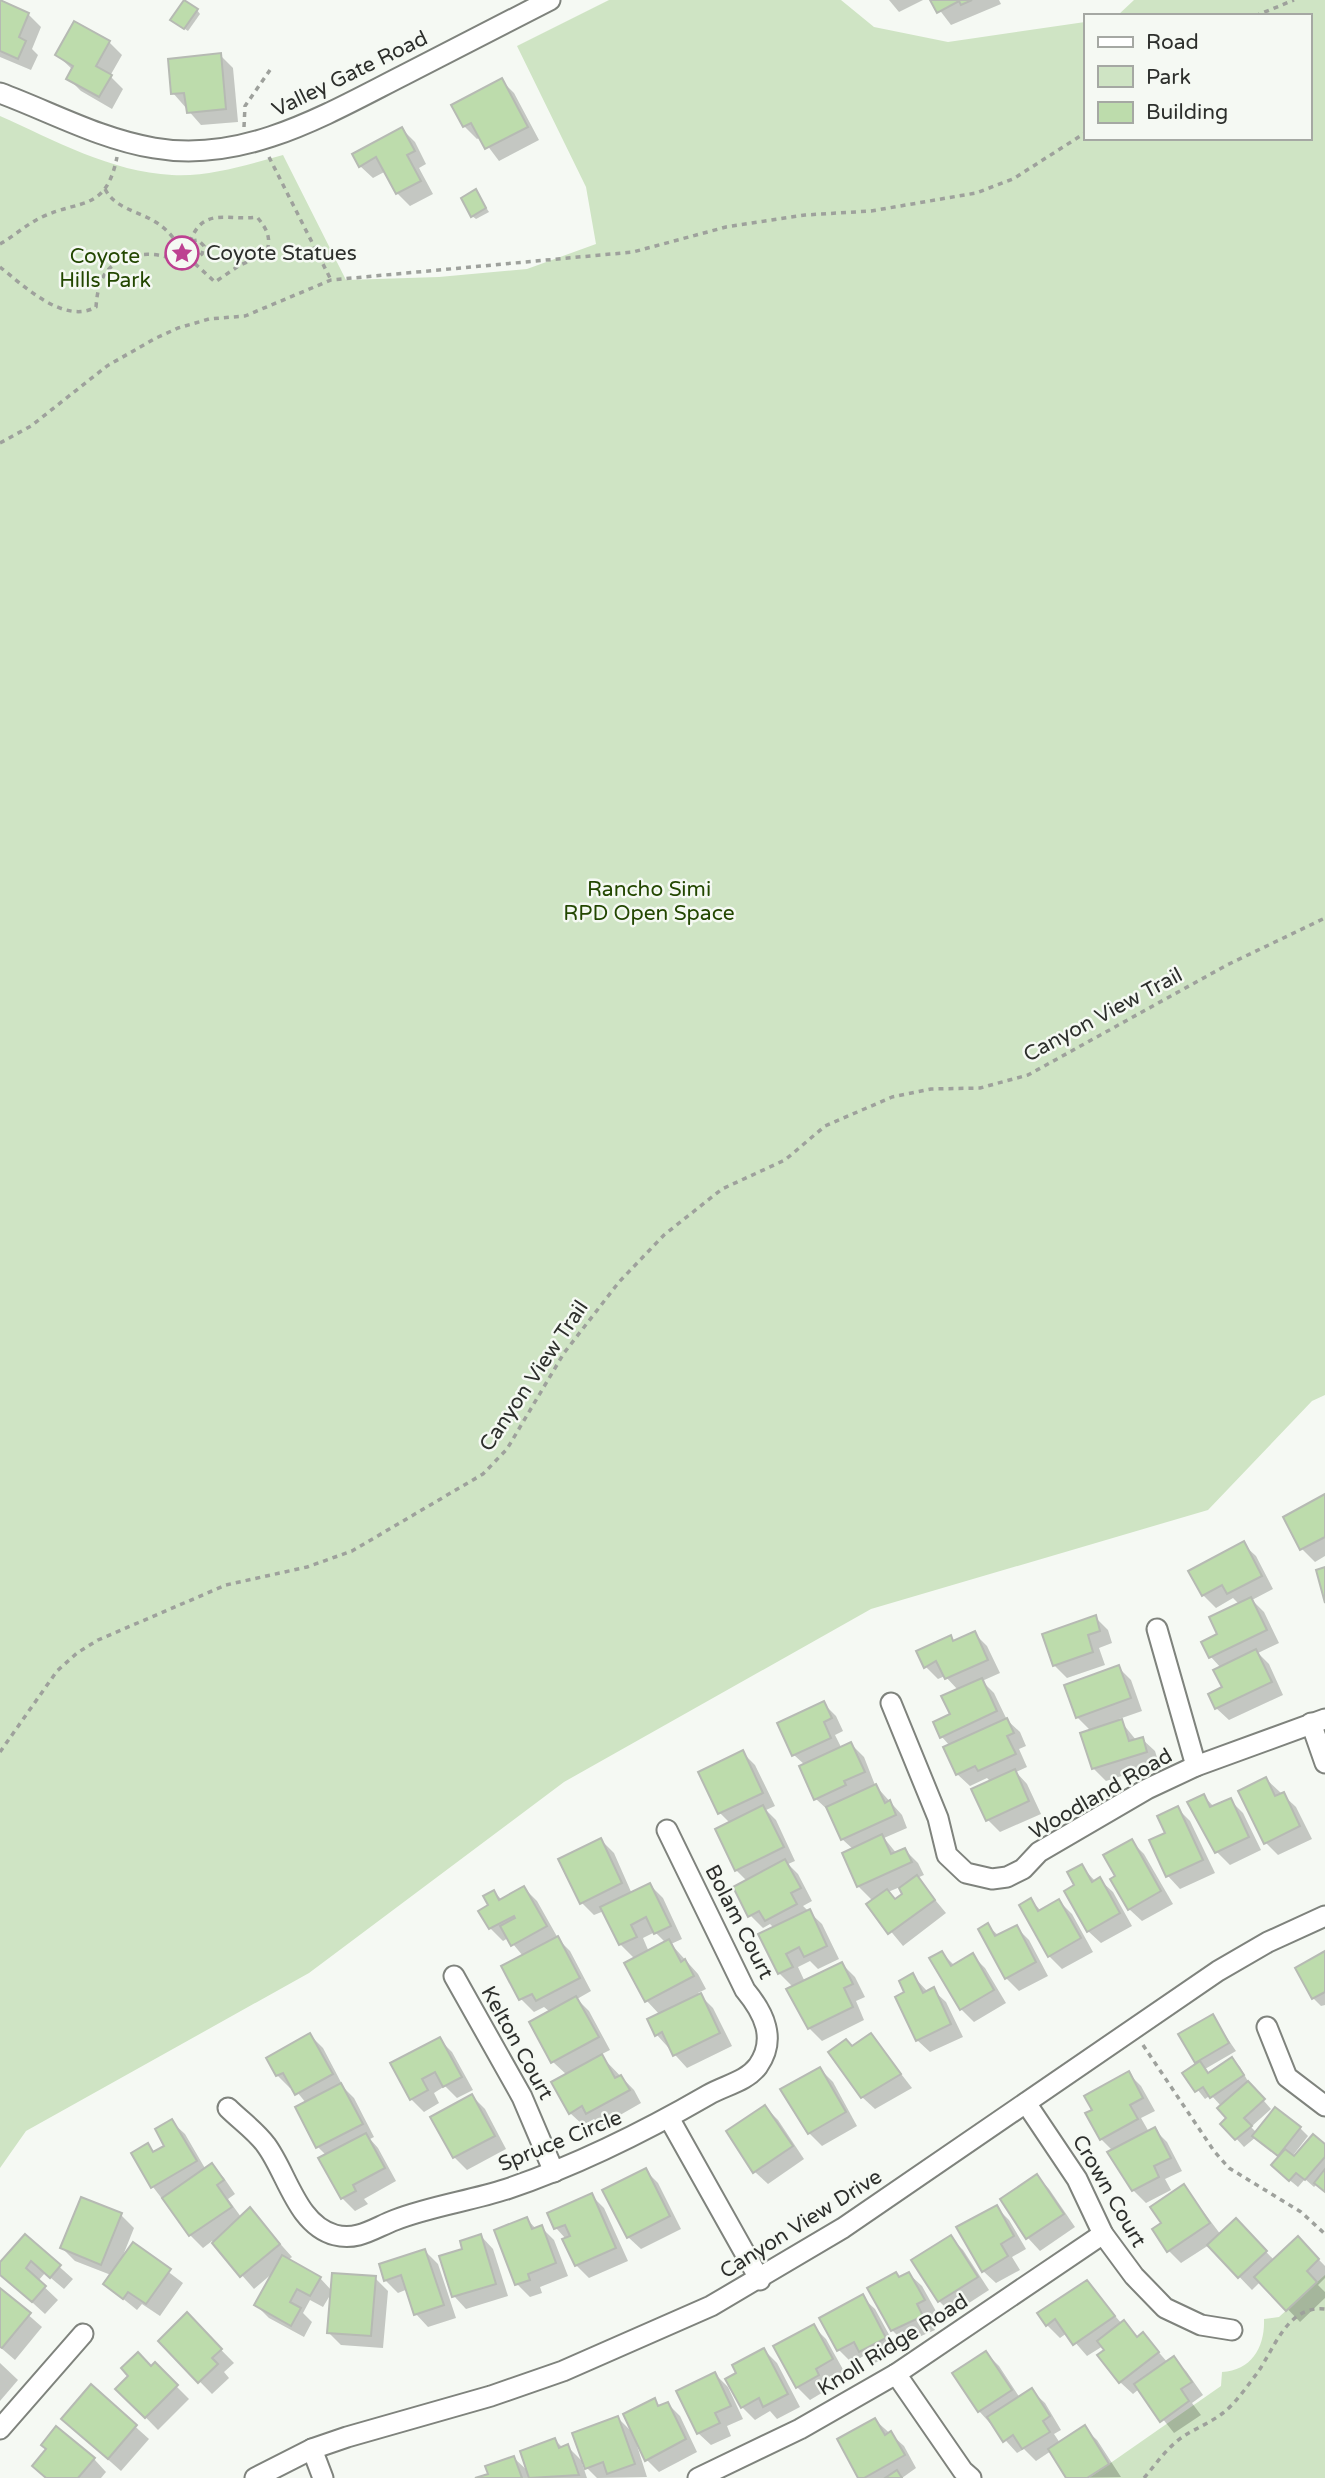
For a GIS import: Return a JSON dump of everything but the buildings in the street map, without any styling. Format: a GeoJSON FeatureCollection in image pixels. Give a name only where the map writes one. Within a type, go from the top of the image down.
{"type":"FeatureCollection","features":[{"type":"Feature","properties":{"kind":"street","name":"Valley Gate Road"},"geometry":{"type":"LineString","coordinates":[[0,93],[120,141],[157,149],[196,151],[256,142],[304,127],[550,0]]}},
{"type":"Feature","properties":{"kind":"street"},"geometry":{"type":"LineString","coordinates":[[1157,1629],[1196,1766]]}},
{"type":"Feature","properties":{"kind":"street","name":"Woodland Road"},"geometry":{"type":"LineString","coordinates":[[891,1703],[937,1818],[947,1854],[966,1872],[977,1877],[1007,1877],[1023,1869],[1040,1852],[1109,1810],[1196,1766],[1318,1721]]}},
{"type":"Feature","properties":{"kind":"street"},"geometry":{"type":"LineString","coordinates":[[1318,1721],[1325,1763]]}},
{"type":"Feature","properties":{"kind":"street","name":"Bolam Court"},"geometry":{"type":"LineString","coordinates":[[667,1830],[746,1990],[760,2008],[768,2035]]}},
{"type":"Feature","properties":{"kind":"street","name":"Canyon View Drive"},"geometry":{"type":"LineString","coordinates":[[255,2478],[312,2449],[564,2371],[661,2330],[760,2280],[844,2228],[1218,1971],[1268,1942],[1325,1916]]}},
{"type":"Feature","properties":{"kind":"street","name":"Kelton Court"},"geometry":{"type":"LineString","coordinates":[[454,1976],[522,2097],[554,2172]]}},
{"type":"Feature","properties":{"kind":"street"},"geometry":{"type":"LineString","coordinates":[[1267,2027],[1287,2077],[1325,2106]]}},
{"type":"Feature","properties":{"kind":"street","name":"Spruce Circle"},"geometry":{"type":"LineString","coordinates":[[228,2108],[266,2145],[308,2217],[334,2235],[350,2237],[366,2234],[395,2220],[506,2189],[554,2172],[668,2118],[752,2073],[766,2049],[768,2035]]}},
{"type":"Feature","properties":{"kind":"street","name":"Crown Court"},"geometry":{"type":"LineString","coordinates":[[1026,2103],[1077,2179],[1102,2234],[1134,2276],[1165,2308],[1201,2325],[1233,2330]]}},
{"type":"Feature","properties":{"kind":"street"},"geometry":{"type":"LineString","coordinates":[[668,2118],[760,2280]]}},
{"type":"Feature","properties":{"kind":"street","name":"Knoll Ridge Road"},"geometry":{"type":"LineString","coordinates":[[698,2478],[800,2429],[896,2374],[1102,2234]]}},
{"type":"Feature","properties":{"kind":"street"},"geometry":{"type":"LineString","coordinates":[[0,2428],[83,2334]]}},
{"type":"Feature","properties":{"kind":"street"},"geometry":{"type":"LineString","coordinates":[[896,2374],[963,2471],[971,2478]]}},
{"type":"Feature","properties":{"kind":"street"},"geometry":{"type":"LineString","coordinates":[[312,2449],[323,2478]]}},
{"type":"Feature","properties":{"kind":"path"},"geometry":{"type":"LineString","coordinates":[[1260,14],[1294,0]]}},
{"type":"Feature","properties":{"kind":"path"},"geometry":{"type":"LineString","coordinates":[[270,70],[245,106],[243,127],[269,155],[331,280]]}},
{"type":"Feature","properties":{"kind":"path"},"geometry":{"type":"LineString","coordinates":[[0,443],[31,426],[107,366],[154,339],[178,328],[209,319],[245,316],[331,280],[633,252],[726,227],[805,215],[871,211],[976,193],[1013,179],[1084,134]]}},
{"type":"Feature","properties":{"kind":"path"},"geometry":{"type":"LineString","coordinates":[[0,244],[38,218],[86,204],[105,189],[114,172],[120,141]]}},
{"type":"Feature","properties":{"kind":"path"},"geometry":{"type":"LineString","coordinates":[[105,189],[111,201],[166,226],[176,243]]}},
{"type":"Feature","properties":{"kind":"path"},"geometry":{"type":"LineString","coordinates":[[190,242],[202,222],[212,216],[239,219],[257,217],[268,229],[269,245],[266,254],[240,265],[215,282],[192,261]]}},
{"type":"Feature","properties":{"kind":"path"},"geometry":{"type":"LineString","coordinates":[[0,267],[51,304],[68,311],[89,311],[96,307],[98,290],[108,270],[124,258],[168,256],[180,263],[192,261],[202,254],[204,246],[198,240],[176,243]]}},
{"type":"Feature","properties":{"kind":"path"},"geometry":{"type":"LineString","coordinates":[[168,256],[176,243]]}},
{"type":"Feature","properties":{"kind":"path","name":"Canyon View Trail"},"geometry":{"type":"LineString","coordinates":[[0,1752],[57,1671],[77,1653],[99,1640],[226,1584],[307,1567],[352,1551],[483,1474],[507,1449],[564,1353],[619,1282],[657,1242],[722,1189],[785,1160],[825,1126],[892,1097],[931,1089],[980,1088],[1028,1075],[1227,965],[1325,918]]}},
{"type":"Feature","properties":{"kind":"path"},"geometry":{"type":"LineString","coordinates":[[1133,2029],[1213,2151],[1229,2168],[1301,2212],[1325,2234]]}},
{"type":"Feature","properties":{"kind":"path"},"geometry":{"type":"LineString","coordinates":[[1144,2478],[1166,2451],[1225,2411],[1258,2371],[1284,2329],[1301,2313],[1316,2308],[1325,2309]]}},
{"type":"Feature","properties":{"kind":"green space","name":"Rancho Simi RPD Open Space"},"geometry":{"type":"Polygon","coordinates":[[[609,0],[841,0],[874,27],[948,42],[1084,22],[1084,140],[1311,140],[1311,14],[1119,14],[1134,0],[1325,0],[1325,1395],[1312,1401],[1208,1510],[871,1609],[564,1782],[309,1973],[26,2131],[0,2168],[0,116],[83,153],[149,173],[200,174],[228,170],[283,155],[346,280],[439,277],[527,269],[596,244],[586,187],[517,46],[609,0]]]}},
{"type":"Feature","properties":{"kind":"green space"},"geometry":{"type":"Polygon","coordinates":[[[1325,2275],[1325,2478],[1089,2478],[1221,2386],[1222,2372],[1249,2362],[1259,2348],[1264,2319],[1279,2317],[1325,2275]]]}},
{"type":"Feature","properties":{"kind":"place","name":"Coyote Statues"},"geometry":{"type":"Point","coordinates":[182,253]}},
{"type":"Feature","properties":{"kind":"park label","name":"Coyote Hills Park"},"geometry":{"type":"Point","coordinates":[105,268]}}]}
